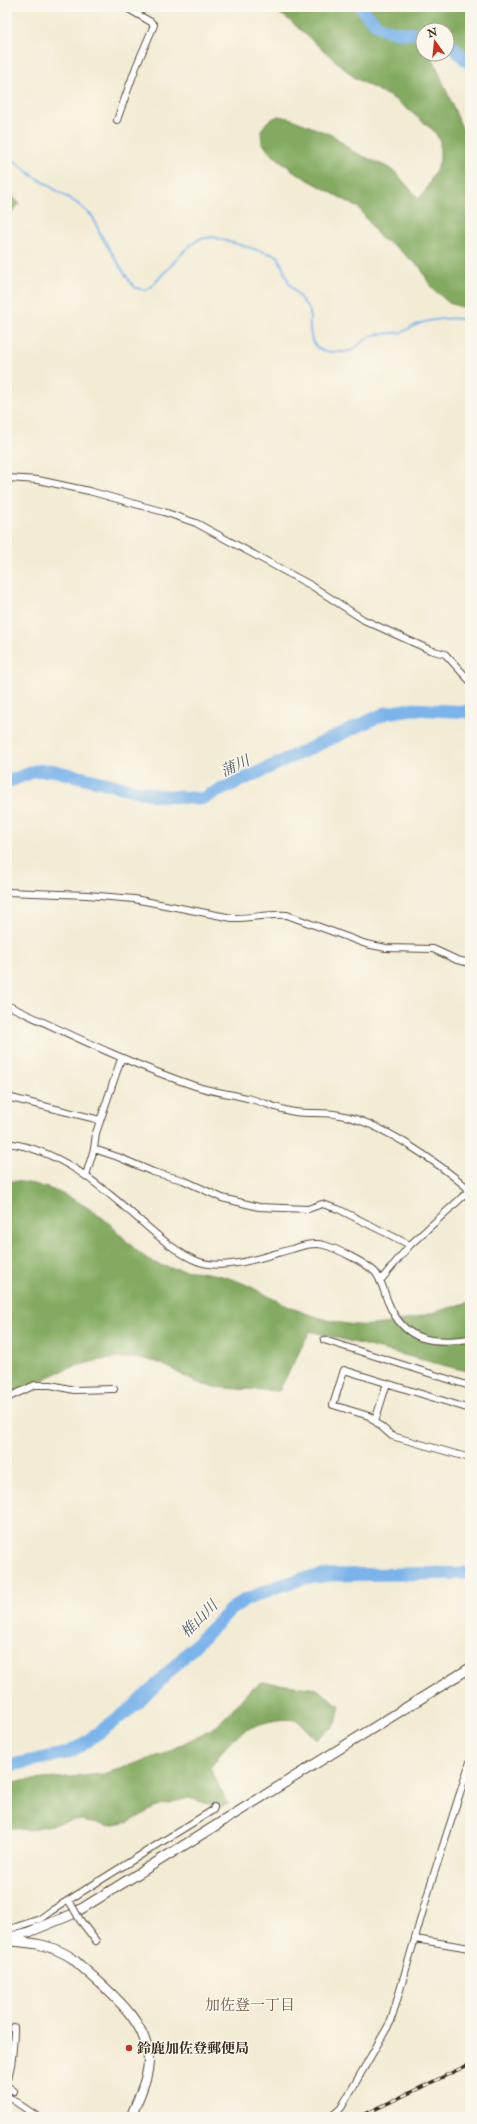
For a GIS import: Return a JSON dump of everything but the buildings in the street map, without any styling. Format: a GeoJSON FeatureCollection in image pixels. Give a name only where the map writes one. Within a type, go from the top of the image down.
{"type":"FeatureCollection","features":[{"type":"Feature","properties":{"kind":"street"},"geometry":{"type":"LineString","coordinates":[[117,120],[133,74],[154,25],[125,7]]}},
{"type":"Feature","properties":{"kind":"street"},"geometry":{"type":"LineString","coordinates":[[7,478],[38,480],[89,491],[164,512],[196,523],[312,586],[364,620],[430,650],[445,654],[470,681]]}},
{"type":"Feature","properties":{"kind":"street"},"geometry":{"type":"LineString","coordinates":[[7,892],[87,895],[134,899],[232,918],[245,919],[274,913],[287,915],[366,944],[386,948],[433,949],[470,963]]}},
{"type":"Feature","properties":{"kind":"street"},"geometry":{"type":"LineString","coordinates":[[7,1005],[121,1059],[197,1087],[251,1099],[294,1112],[341,1115],[362,1122],[381,1130],[449,1172],[470,1190],[410,1245],[380,1280]]}},
{"type":"Feature","properties":{"kind":"street"},"geometry":{"type":"LineString","coordinates":[[86,1175],[94,1149],[96,1133],[121,1059]]}},
{"type":"Feature","properties":{"kind":"street"},"geometry":{"type":"LineString","coordinates":[[7,1097],[100,1120]]}},
{"type":"Feature","properties":{"kind":"street"},"geometry":{"type":"LineString","coordinates":[[7,1143],[22,1145],[43,1153],[86,1175],[164,1241],[197,1261],[217,1266],[232,1264],[316,1244],[330,1247],[375,1272],[380,1280],[391,1309],[399,1322],[416,1336],[435,1342],[470,1339]]}},
{"type":"Feature","properties":{"kind":"street"},"geometry":{"type":"LineString","coordinates":[[94,1149],[118,1157],[153,1172],[183,1180],[222,1198],[259,1207],[308,1209],[326,1204],[410,1245]]}},
{"type":"Feature","properties":{"kind":"street"},"geometry":{"type":"LineString","coordinates":[[324,1340],[470,1386]]}},
{"type":"Feature","properties":{"kind":"street"},"geometry":{"type":"LineString","coordinates":[[470,1409],[344,1370],[333,1405],[369,1416],[392,1436],[470,1458]]}},
{"type":"Feature","properties":{"kind":"street"},"geometry":{"type":"LineString","coordinates":[[375,1421],[387,1383]]}},
{"type":"Feature","properties":{"kind":"street"},"geometry":{"type":"LineString","coordinates":[[7,1398],[35,1385],[52,1385],[74,1390],[114,1389]]}},
{"type":"Feature","properties":{"kind":"street"},"geometry":{"type":"LineString","coordinates":[[7,1939],[29,1932],[73,1914],[470,1668]]}},
{"type":"Feature","properties":{"kind":"street"},"geometry":{"type":"LineString","coordinates":[[331,2117],[341,2108],[391,2021],[431,1883],[470,1762]]}},
{"type":"Feature","properties":{"kind":"street"},"geometry":{"type":"LineString","coordinates":[[7,1930],[40,1920],[69,1903],[213,1810],[214,1807]]}},
{"type":"Feature","properties":{"kind":"street"},"geometry":{"type":"LineString","coordinates":[[69,1903],[96,1941]]}},
{"type":"Feature","properties":{"kind":"street"},"geometry":{"type":"LineString","coordinates":[[7,1939],[33,1942],[64,1952],[72,1958],[136,2021],[148,2048],[148,2057],[145,2078],[131,2117]]}},
{"type":"Feature","properties":{"kind":"street"},"geometry":{"type":"LineString","coordinates":[[415,1939],[470,1948]]}},
{"type":"Feature","properties":{"kind":"street"},"geometry":{"type":"LineString","coordinates":[[7,2078],[12,2067],[11,2052],[14,2027]]}},
{"type":"Feature","properties":{"kind":"street"},"geometry":{"type":"LineString","coordinates":[[7,2086],[14,2091]]}},
{"type":"Feature","properties":{"kind":"street"},"geometry":{"type":"LineString","coordinates":[[7,2096],[38,2117]]}},
{"type":"Feature","properties":{"kind":"green space"},"geometry":{"type":"Polygon","coordinates":[[[269,7],[470,7],[470,65],[455,53],[455,22],[415,22],[415,62],[434,62],[470,147],[470,310],[449,303],[431,287],[420,267],[392,244],[381,239],[359,208],[296,173],[269,152],[262,142],[261,130],[268,121],[278,116],[289,118],[334,136],[352,151],[387,167],[396,173],[419,199],[426,190],[440,161],[440,140],[433,130],[396,100],[355,78],[288,19],[269,7]]]}},
{"type":"Feature","properties":{"kind":"green space"},"geometry":{"type":"Polygon","coordinates":[[[7,189],[19,204],[7,218],[7,189]]]}},
{"type":"Feature","properties":{"kind":"green space"},"geometry":{"type":"Polygon","coordinates":[[[7,1181],[46,1187],[82,1204],[104,1219],[142,1255],[157,1264],[217,1275],[235,1280],[292,1308],[328,1320],[355,1325],[385,1324],[470,1302],[470,1372],[310,1331],[279,1391],[209,1386],[194,1382],[160,1363],[133,1358],[95,1361],[76,1366],[40,1381],[7,1401],[7,1181]]]}},
{"type":"Feature","properties":{"kind":"green space"},"geometry":{"type":"Polygon","coordinates":[[[264,1682],[317,1689],[340,1706],[336,1724],[316,1739],[297,1720],[288,1719],[270,1721],[251,1727],[236,1737],[226,1746],[210,1768],[228,1804],[219,1808],[189,1798],[160,1805],[129,1822],[110,1826],[75,1820],[27,1830],[7,1827],[7,1782],[104,1774],[163,1754],[217,1726],[249,1691],[264,1682]]]}},
{"type":"Feature","properties":{"kind":"waterway"},"geometry":{"type":"LineString","coordinates":[[361,7],[368,16],[381,27],[395,32],[415,34]]}},
{"type":"Feature","properties":{"kind":"waterway"},"geometry":{"type":"LineString","coordinates":[[455,50],[470,64]]}},
{"type":"Feature","properties":{"kind":"waterway"},"geometry":{"type":"LineString","coordinates":[[7,155],[32,175],[78,204],[93,217],[100,234],[130,282],[136,288],[146,290],[151,287],[186,249],[199,239],[213,237],[278,256],[289,283],[310,311],[310,333],[314,345],[319,349],[340,352],[353,350],[367,338],[372,336],[402,332],[428,321],[450,318],[470,321]]}},
{"type":"Feature","properties":{"kind":"waterway","name":"蒲川"},"geometry":{"type":"LineString","coordinates":[[7,782],[35,771],[51,770],[154,795],[201,799],[386,713],[412,709],[470,712]]}},
{"type":"Feature","properties":{"kind":"waterway","name":"椎山川"},"geometry":{"type":"LineString","coordinates":[[7,1766],[67,1753],[82,1745],[137,1704],[230,1610],[243,1601],[279,1586],[305,1578],[331,1575],[470,1573]]}},
{"type":"Feature","properties":{"kind":"railway"},"geometry":{"type":"LineString","coordinates":[[359,2117],[470,2064]]}},
{"type":"Feature","properties":{"kind":"place","name":"鈴鹿加佐登郵便局"},"geometry":{"type":"Point","coordinates":[129,2048]}},
{"type":"Feature","properties":{"kind":"district","name":"加佐登一丁目"},"geometry":{"type":"Point","coordinates":[250,2005]}}]}
